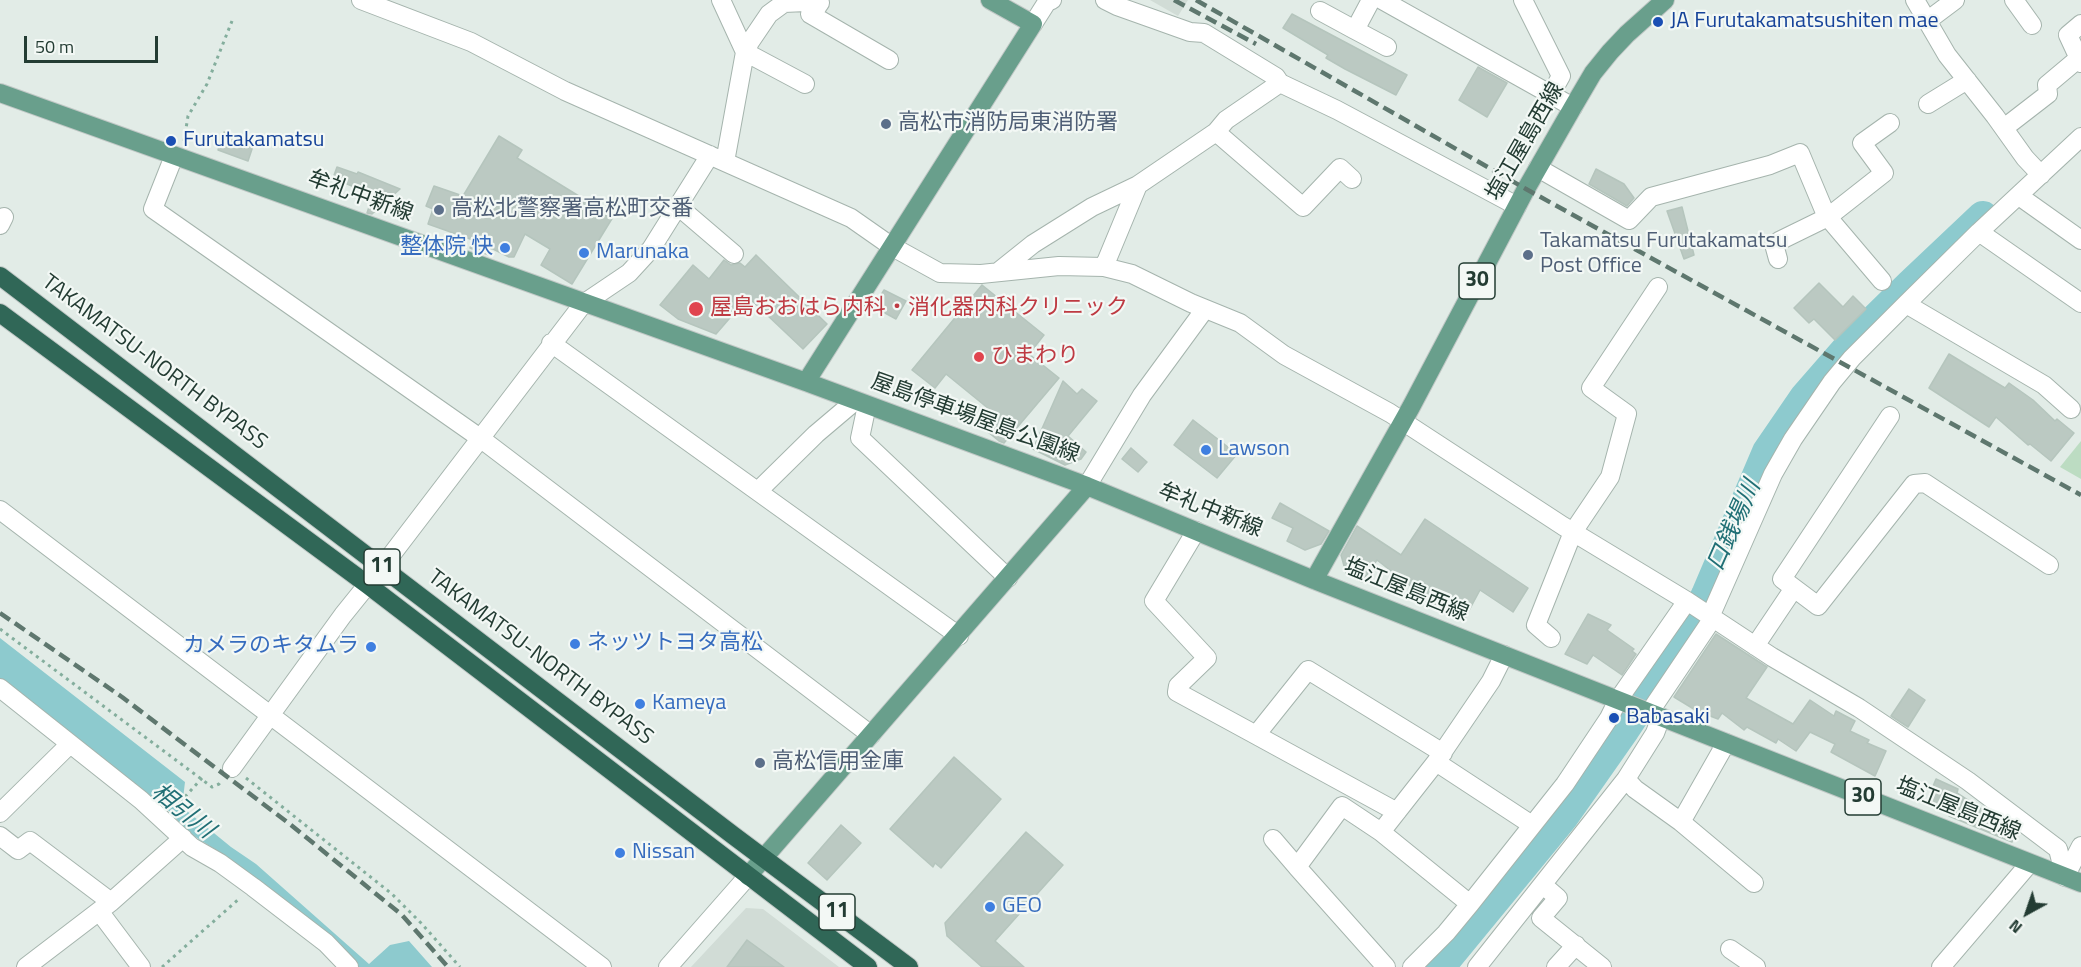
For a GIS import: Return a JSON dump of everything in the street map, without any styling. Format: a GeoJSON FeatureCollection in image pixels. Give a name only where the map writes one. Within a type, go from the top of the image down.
{"type":"FeatureCollection","features":[{"type":"Feature","properties":{"kind":"highway","name":"TAKAMATSU-NORTH BYPASS"},"geometry":{"type":"LineString","coordinates":[[0,276],[909,967]]}},
{"type":"Feature","properties":{"kind":"highway","name":"TAKAMATSU-NORTH BYPASS"},"geometry":{"type":"LineString","coordinates":[[0,313],[368,585],[868,967]]}},
{"type":"Feature","properties":{"kind":"main road"},"geometry":{"type":"LineString","coordinates":[[806,382],[1033,24],[990,0]]}},
{"type":"Feature","properties":{"kind":"main road","name":"塩江屋島西線"},"geometry":{"type":"LineString","coordinates":[[1665,0],[1610,52],[1593,73],[1572,107],[1403,422],[1314,580],[2073,880]]}},
{"type":"Feature","properties":{"kind":"main road","name":"牟礼中新線"},"geometry":{"type":"LineString","coordinates":[[0,93],[178,151],[583,303],[806,382]]}},
{"type":"Feature","properties":{"kind":"main road","name":"屋島停車場屋島公園線"},"geometry":{"type":"LineString","coordinates":[[748,876],[1087,486],[806,382]]}},
{"type":"Feature","properties":{"kind":"main road","name":"牟礼中新線"},"geometry":{"type":"LineString","coordinates":[[1087,486],[1314,580]]}},
{"type":"Feature","properties":{"kind":"street"},"geometry":{"type":"LineString","coordinates":[[361,0],[471,42],[565,91],[851,218],[891,246],[940,273],[998,272],[1059,266],[1104,267],[1132,274],[1204,309],[1240,323],[1284,355],[1403,422],[1573,532],[1859,708],[1968,781],[2058,849],[2073,880]]}},
{"type":"Feature","properties":{"kind":"street"},"geometry":{"type":"LineString","coordinates":[[721,0],[745,52],[805,84]]}},
{"type":"Feature","properties":{"kind":"street"},"geometry":{"type":"LineString","coordinates":[[1033,24],[1047,2],[1052,0]]}},
{"type":"Feature","properties":{"kind":"street"},"geometry":{"type":"LineString","coordinates":[[1105,0],[1190,32],[1204,33],[1276,77],[1280,83],[1337,110],[1517,206]]}},
{"type":"Feature","properties":{"kind":"street"},"geometry":{"type":"LineString","coordinates":[[1355,30],[1371,0]]}},
{"type":"Feature","properties":{"kind":"street"},"geometry":{"type":"LineString","coordinates":[[1382,0],[1572,107]]}},
{"type":"Feature","properties":{"kind":"street"},"geometry":{"type":"LineString","coordinates":[[1523,0],[1561,76],[1551,94]]}},
{"type":"Feature","properties":{"kind":"street"},"geometry":{"type":"LineString","coordinates":[[1915,0],[1947,55],[2040,175]]}},
{"type":"Feature","properties":{"kind":"street"},"geometry":{"type":"LineString","coordinates":[[1927,21],[1955,0]]}},
{"type":"Feature","properties":{"kind":"street"},"geometry":{"type":"LineString","coordinates":[[2014,0],[2032,25]]}},
{"type":"Feature","properties":{"kind":"street"},"geometry":{"type":"LineString","coordinates":[[232,768],[343,615],[583,303],[629,273],[651,249],[680,207],[718,159],[745,52],[769,14],[784,3],[820,3]]}},
{"type":"Feature","properties":{"kind":"street"},"geometry":{"type":"LineString","coordinates":[[820,3],[810,14],[889,60]]}},
{"type":"Feature","properties":{"kind":"street"},"geometry":{"type":"LineString","coordinates":[[1320,11],[1387,47]]}},
{"type":"Feature","properties":{"kind":"street"},"geometry":{"type":"LineString","coordinates":[[2004,128],[2048,94],[2048,85],[2079,61],[2068,35],[2081,24]]}},
{"type":"Feature","properties":{"kind":"street"},"geometry":{"type":"LineString","coordinates":[[1928,104],[1967,80]]}},
{"type":"Feature","properties":{"kind":"street"},"geometry":{"type":"LineString","coordinates":[[998,272],[1033,244],[1092,207],[1138,185],[1216,132],[1226,120],[1280,83]]}},
{"type":"Feature","properties":{"kind":"street"},"geometry":{"type":"LineString","coordinates":[[1778,259],[1775,248],[1779,241],[1828,217],[1884,173],[1862,143],[1890,123]]}},
{"type":"Feature","properties":{"kind":"street"},"geometry":{"type":"LineString","coordinates":[[1216,132],[1303,207],[1340,168],[1352,179]]}},
{"type":"Feature","properties":{"kind":"street"},"geometry":{"type":"LineString","coordinates":[[1477,967],[1626,778],[1655,733],[1652,714],[1710,617],[1773,474],[1793,439],[1832,382],[1852,358],[1979,232],[2081,137]]}},
{"type":"Feature","properties":{"kind":"street"},"geometry":{"type":"LineString","coordinates":[[178,151],[153,209],[480,438],[871,735]]}},
{"type":"Feature","properties":{"kind":"street"},"geometry":{"type":"LineString","coordinates":[[1538,168],[1629,220],[1651,197],[1770,165],[1800,153],[1828,217],[1882,281]]}},
{"type":"Feature","properties":{"kind":"street"},"geometry":{"type":"LineString","coordinates":[[1104,267],[1138,185]]}},
{"type":"Feature","properties":{"kind":"street"},"geometry":{"type":"LineString","coordinates":[[2019,196],[2081,240]]}},
{"type":"Feature","properties":{"kind":"street"},"geometry":{"type":"LineString","coordinates":[[680,207],[734,254]]}},
{"type":"Feature","properties":{"kind":"street"},"geometry":{"type":"LineString","coordinates":[[1979,232],[2081,303]]}},
{"type":"Feature","properties":{"kind":"street"},"geometry":{"type":"LineString","coordinates":[[1551,638],[1536,625],[1573,532],[1610,477],[1627,414],[1591,388],[1658,287]]}},
{"type":"Feature","properties":{"kind":"street"},"geometry":{"type":"LineString","coordinates":[[1906,304],[2044,386],[2071,409]]}},
{"type":"Feature","properties":{"kind":"street"},"geometry":{"type":"LineString","coordinates":[[1087,486],[1142,395],[1204,309]]}},
{"type":"Feature","properties":{"kind":"street"},"geometry":{"type":"LineString","coordinates":[[551,344],[959,636]]}},
{"type":"Feature","properties":{"kind":"street"},"geometry":{"type":"LineString","coordinates":[[758,491],[816,434],[861,403]]}},
{"type":"Feature","properties":{"kind":"street"},"geometry":{"type":"LineString","coordinates":[[861,403],[860,438],[1008,578]]}},
{"type":"Feature","properties":{"kind":"street"},"geometry":{"type":"LineString","coordinates":[[1890,416],[1782,579],[1818,606],[1914,484],[1925,483],[2049,565]]}},
{"type":"Feature","properties":{"kind":"street"},"geometry":{"type":"LineString","coordinates":[[0,510],[602,967]]}},
{"type":"Feature","properties":{"kind":"street"},"geometry":{"type":"LineString","coordinates":[[1196,531],[1154,601],[1207,658],[1178,686],[1177,692],[1396,812]]}},
{"type":"Feature","properties":{"kind":"street"},"geometry":{"type":"LineString","coordinates":[[1755,646],[1794,588]]}},
{"type":"Feature","properties":{"kind":"street"},"geometry":{"type":"LineString","coordinates":[[1412,967],[1446,933],[1565,784],[1689,602]]}},
{"type":"Feature","properties":{"kind":"street"},"geometry":{"type":"LineString","coordinates":[[1381,832],[1439,757],[1491,681],[1504,655]]}},
{"type":"Feature","properties":{"kind":"street"},"geometry":{"type":"LineString","coordinates":[[1256,735],[1308,670],[1439,757],[1532,825]]}},
{"type":"Feature","properties":{"kind":"street"},"geometry":{"type":"LineString","coordinates":[[0,688],[141,800],[192,847],[220,863],[326,943],[349,967]]}},
{"type":"Feature","properties":{"kind":"street"},"geometry":{"type":"LineString","coordinates":[[1681,822],[1726,743]]}},
{"type":"Feature","properties":{"kind":"street"},"geometry":{"type":"LineString","coordinates":[[0,813],[70,744]]}},
{"type":"Feature","properties":{"kind":"street"},"geometry":{"type":"LineString","coordinates":[[1626,778],[1635,789],[1681,822],[1754,883]]}},
{"type":"Feature","properties":{"kind":"street"},"geometry":{"type":"LineString","coordinates":[[1297,867],[1354,788]]}},
{"type":"Feature","properties":{"kind":"street"},"geometry":{"type":"LineString","coordinates":[[1342,806],[1381,832],[1470,904]]}},
{"type":"Feature","properties":{"kind":"street"},"geometry":{"type":"LineString","coordinates":[[0,836],[18,850],[30,841],[105,906],[141,967]]}},
{"type":"Feature","properties":{"kind":"street"},"geometry":{"type":"LineString","coordinates":[[26,967],[105,906],[183,838]]}},
{"type":"Feature","properties":{"kind":"street"},"geometry":{"type":"LineString","coordinates":[[1273,839],[1386,967]]}},
{"type":"Feature","properties":{"kind":"street"},"geometry":{"type":"LineString","coordinates":[[2073,880],[2081,846]]}},
{"type":"Feature","properties":{"kind":"street"},"geometry":{"type":"LineString","coordinates":[[1941,967],[2030,864]]}},
{"type":"Feature","properties":{"kind":"street"},"geometry":{"type":"LineString","coordinates":[[668,967],[748,876]]}},
{"type":"Feature","properties":{"kind":"street"},"geometry":{"type":"LineString","coordinates":[[1543,885],[1558,898],[1541,918],[1602,967]]}},
{"type":"Feature","properties":{"kind":"street"},"geometry":{"type":"LineString","coordinates":[[1556,967],[1576,945]]}},
{"type":"Feature","properties":{"kind":"street"},"geometry":{"type":"LineString","coordinates":[[1730,949],[1756,967]]}},
{"type":"Feature","properties":{"kind":"path"},"geometry":{"type":"LineString","coordinates":[[178,151],[188,116],[207,84],[232,21]]}},
{"type":"Feature","properties":{"kind":"path"},"geometry":{"type":"LineString","coordinates":[[0,629],[212,787],[219,784],[232,768],[392,894],[422,923],[459,967]]}},
{"type":"Feature","properties":{"kind":"path"},"geometry":{"type":"LineString","coordinates":[[174,809],[202,778]]}},
{"type":"Feature","properties":{"kind":"path"},"geometry":{"type":"LineString","coordinates":[[162,967],[253,887]]}},
{"type":"Feature","properties":{"kind":"shaded area"},"geometry":{"type":"Polygon","coordinates":[[[1150,0],[1188,0],[1178,16],[1150,0]]]}},
{"type":"Feature","properties":{"kind":"shaded area"},"geometry":{"type":"Polygon","coordinates":[[[746,908],[763,909],[839,967],[691,967],[746,908]]]}},
{"type":"Feature","properties":{"kind":"green space"},"geometry":{"type":"Polygon","coordinates":[[[2081,441],[2081,479],[2060,467],[2081,441]]]}},
{"type":"Feature","properties":{"kind":"water","name":"相引川"},"geometry":{"type":"Polygon","coordinates":[[[0,638],[185,782],[182,807],[256,864],[369,964],[390,945],[409,941],[432,967],[357,967],[226,856],[189,833],[168,810],[0,680],[0,638]]]}},
{"type":"Feature","properties":{"kind":"building"},"geometry":{"type":"Polygon","coordinates":[[[1292,14],[1407,75],[1396,95],[1326,58],[1328,55],[1283,28],[1292,14]]]}},
{"type":"Feature","properties":{"kind":"building"},"geometry":{"type":"Polygon","coordinates":[[[1478,67],[1507,83],[1487,117],[1459,100],[1478,67]]]}},
{"type":"Feature","properties":{"kind":"building"},"geometry":{"type":"Polygon","coordinates":[[[224,132],[254,143],[248,161],[218,150],[224,132]]]}},
{"type":"Feature","properties":{"kind":"building"},"geometry":{"type":"Polygon","coordinates":[[[499,136],[522,150],[517,158],[613,217],[572,284],[541,265],[550,249],[525,234],[514,257],[509,257],[491,248],[489,255],[470,248],[473,240],[428,224],[433,209],[426,206],[434,186],[463,196],[499,136]]]}},
{"type":"Feature","properties":{"kind":"building"},"geometry":{"type":"Polygon","coordinates":[[[337,167],[357,174],[358,172],[400,189],[372,214],[367,213],[373,195],[333,178],[337,167]]]}},
{"type":"Feature","properties":{"kind":"building"},"geometry":{"type":"Polygon","coordinates":[[[1596,169],[1624,184],[1634,198],[1627,206],[1589,184],[1596,169]]]}},
{"type":"Feature","properties":{"kind":"building"},"geometry":{"type":"Polygon","coordinates":[[[1682,207],[1694,255],[1684,259],[1667,211],[1682,207]]]}},
{"type":"Feature","properties":{"kind":"building"},"geometry":{"type":"Polygon","coordinates":[[[756,255],[827,324],[803,349],[748,297],[716,334],[678,319],[660,305],[693,265],[709,279],[724,260],[731,265],[740,263],[745,267],[756,255]]]}},
{"type":"Feature","properties":{"kind":"building"},"geometry":{"type":"Polygon","coordinates":[[[1819,283],[1843,307],[1853,296],[1866,309],[1835,340],[1814,319],[1809,323],[1794,308],[1819,283]]]}},
{"type":"Feature","properties":{"kind":"building"},"geometry":{"type":"Polygon","coordinates":[[[982,285],[1044,335],[1029,354],[1059,378],[1004,443],[977,423],[989,409],[946,374],[935,388],[912,370],[982,285]]]}},
{"type":"Feature","properties":{"kind":"building"},"geometry":{"type":"Polygon","coordinates":[[[884,290],[906,301],[896,319],[874,307],[884,290]]]}},
{"type":"Feature","properties":{"kind":"building"},"geometry":{"type":"Polygon","coordinates":[[[1949,354],[2005,388],[2009,383],[2033,400],[2055,421],[2057,419],[2074,433],[2051,461],[2030,444],[2028,445],[1996,417],[1989,427],[1929,388],[1949,354]]]}},
{"type":"Feature","properties":{"kind":"building"},"geometry":{"type":"Polygon","coordinates":[[[1063,381],[1077,394],[1082,389],[1097,401],[1068,436],[1086,452],[1081,459],[1065,465],[1033,449],[1063,381]]]}},
{"type":"Feature","properties":{"kind":"building"},"geometry":{"type":"Polygon","coordinates":[[[1193,420],[1237,454],[1217,478],[1174,445],[1193,420]]]}},
{"type":"Feature","properties":{"kind":"building"},"geometry":{"type":"Polygon","coordinates":[[[1131,448],[1147,462],[1138,472],[1122,459],[1131,448]]]}},
{"type":"Feature","properties":{"kind":"building"},"geometry":{"type":"Polygon","coordinates":[[[1280,503],[1329,531],[1321,544],[1305,550],[1287,541],[1293,528],[1272,518],[1280,503]]]}},
{"type":"Feature","properties":{"kind":"building"},"geometry":{"type":"Polygon","coordinates":[[[1425,519],[1528,588],[1513,612],[1480,590],[1465,618],[1410,595],[1413,588],[1377,560],[1362,582],[1346,573],[1341,555],[1357,526],[1401,555],[1425,519]]]}},
{"type":"Feature","properties":{"kind":"building"},"geometry":{"type":"Polygon","coordinates":[[[1588,614],[1611,625],[1607,630],[1634,649],[1632,651],[1636,654],[1622,675],[1593,655],[1587,664],[1565,654],[1588,614]]]}},
{"type":"Feature","properties":{"kind":"building"},"geometry":{"type":"Polygon","coordinates":[[[1716,634],[1767,667],[1746,698],[1793,724],[1810,700],[1834,716],[1836,711],[1855,721],[1850,731],[1869,740],[1867,743],[1886,751],[1875,776],[1831,752],[1835,744],[1810,732],[1796,751],[1778,739],[1776,743],[1747,727],[1744,730],[1722,713],[1718,719],[1697,711],[1674,697],[1716,634]]]}},
{"type":"Feature","properties":{"kind":"building"},"geometry":{"type":"Polygon","coordinates":[[[1909,689],[1925,700],[1908,727],[1891,716],[1909,689]]]}},
{"type":"Feature","properties":{"kind":"building"},"geometry":{"type":"Polygon","coordinates":[[[954,757],[1001,799],[941,868],[935,863],[933,867],[890,829],[954,757]]]}},
{"type":"Feature","properties":{"kind":"building"},"geometry":{"type":"Polygon","coordinates":[[[1936,779],[1958,789],[1957,793],[2015,831],[2012,842],[1949,816],[1951,814],[1926,803],[1936,779]]]}},
{"type":"Feature","properties":{"kind":"building"},"geometry":{"type":"Polygon","coordinates":[[[841,825],[861,843],[827,880],[808,863],[841,825]]]}},
{"type":"Feature","properties":{"kind":"building"},"geometry":{"type":"Polygon","coordinates":[[[1026,832],[1063,865],[995,941],[1024,967],[982,967],[947,936],[945,923],[1026,832]]]}},
{"type":"Feature","properties":{"kind":"building"},"geometry":{"type":"Polygon","coordinates":[[[747,940],[784,967],[727,967],[747,940]]]}},
{"type":"Feature","properties":{"kind":"waterway","name":"口銭場川"},"geometry":{"type":"LineString","coordinates":[[1439,967],[1563,816],[1691,628],[1768,452],[1805,398],[1859,336],[1983,217]]}},
{"type":"Feature","properties":{"kind":"railway"},"geometry":{"type":"LineString","coordinates":[[1174,0],[1256,44]]}},
{"type":"Feature","properties":{"kind":"railway"},"geometry":{"type":"LineString","coordinates":[[1196,0],[1526,189],[2081,495]]}},
{"type":"Feature","properties":{"kind":"railway"},"geometry":{"type":"LineString","coordinates":[[0,613],[122,697],[291,825],[402,915],[448,967]]}},
{"type":"Feature","properties":{"kind":"place","name":"JA Furutakamatsushiten mae"},"geometry":{"type":"Point","coordinates":[1658,22]}},
{"type":"Feature","properties":{"kind":"place","name":"高松市消防局東消防署"},"geometry":{"type":"Point","coordinates":[886,124]}},
{"type":"Feature","properties":{"kind":"place","name":"Furutakamatsu"},"geometry":{"type":"Point","coordinates":[171,141]}},
{"type":"Feature","properties":{"kind":"place","name":"高松北警察署高松町交番"},"geometry":{"type":"Point","coordinates":[439,210]}},
{"type":"Feature","properties":{"kind":"place","name":"整体院 快"},"geometry":{"type":"Point","coordinates":[505,248]}},
{"type":"Feature","properties":{"kind":"place","name":"Marunaka"},"geometry":{"type":"Point","coordinates":[584,253]}},
{"type":"Feature","properties":{"kind":"place","name":"Takamatsu Furutakamatsu Post Office"},"geometry":{"type":"Point","coordinates":[1528,255]}},
{"type":"Feature","properties":{"kind":"place","name":"屋島おおはら内科・消化器内科クリニック"},"geometry":{"type":"Point","coordinates":[696,309]}},
{"type":"Feature","properties":{"kind":"place","name":"ひまわり"},"geometry":{"type":"Point","coordinates":[979,357]}},
{"type":"Feature","properties":{"kind":"place","name":"Lawson"},"geometry":{"type":"Point","coordinates":[1206,450]}},
{"type":"Feature","properties":{"kind":"place","name":"ネッツトヨタ高松"},"geometry":{"type":"Point","coordinates":[575,644]}},
{"type":"Feature","properties":{"kind":"place","name":"カメラのキタムラ"},"geometry":{"type":"Point","coordinates":[371,647]}},
{"type":"Feature","properties":{"kind":"place","name":"Kameya"},"geometry":{"type":"Point","coordinates":[640,704]}},
{"type":"Feature","properties":{"kind":"place","name":"Babasaki"},"geometry":{"type":"Point","coordinates":[1614,718]}},
{"type":"Feature","properties":{"kind":"place","name":"高松信用金庫"},"geometry":{"type":"Point","coordinates":[760,763]}},
{"type":"Feature","properties":{"kind":"place","name":"Nissan"},"geometry":{"type":"Point","coordinates":[620,853]}},
{"type":"Feature","properties":{"kind":"place","name":"GEO"},"geometry":{"type":"Point","coordinates":[990,907]}}]}
